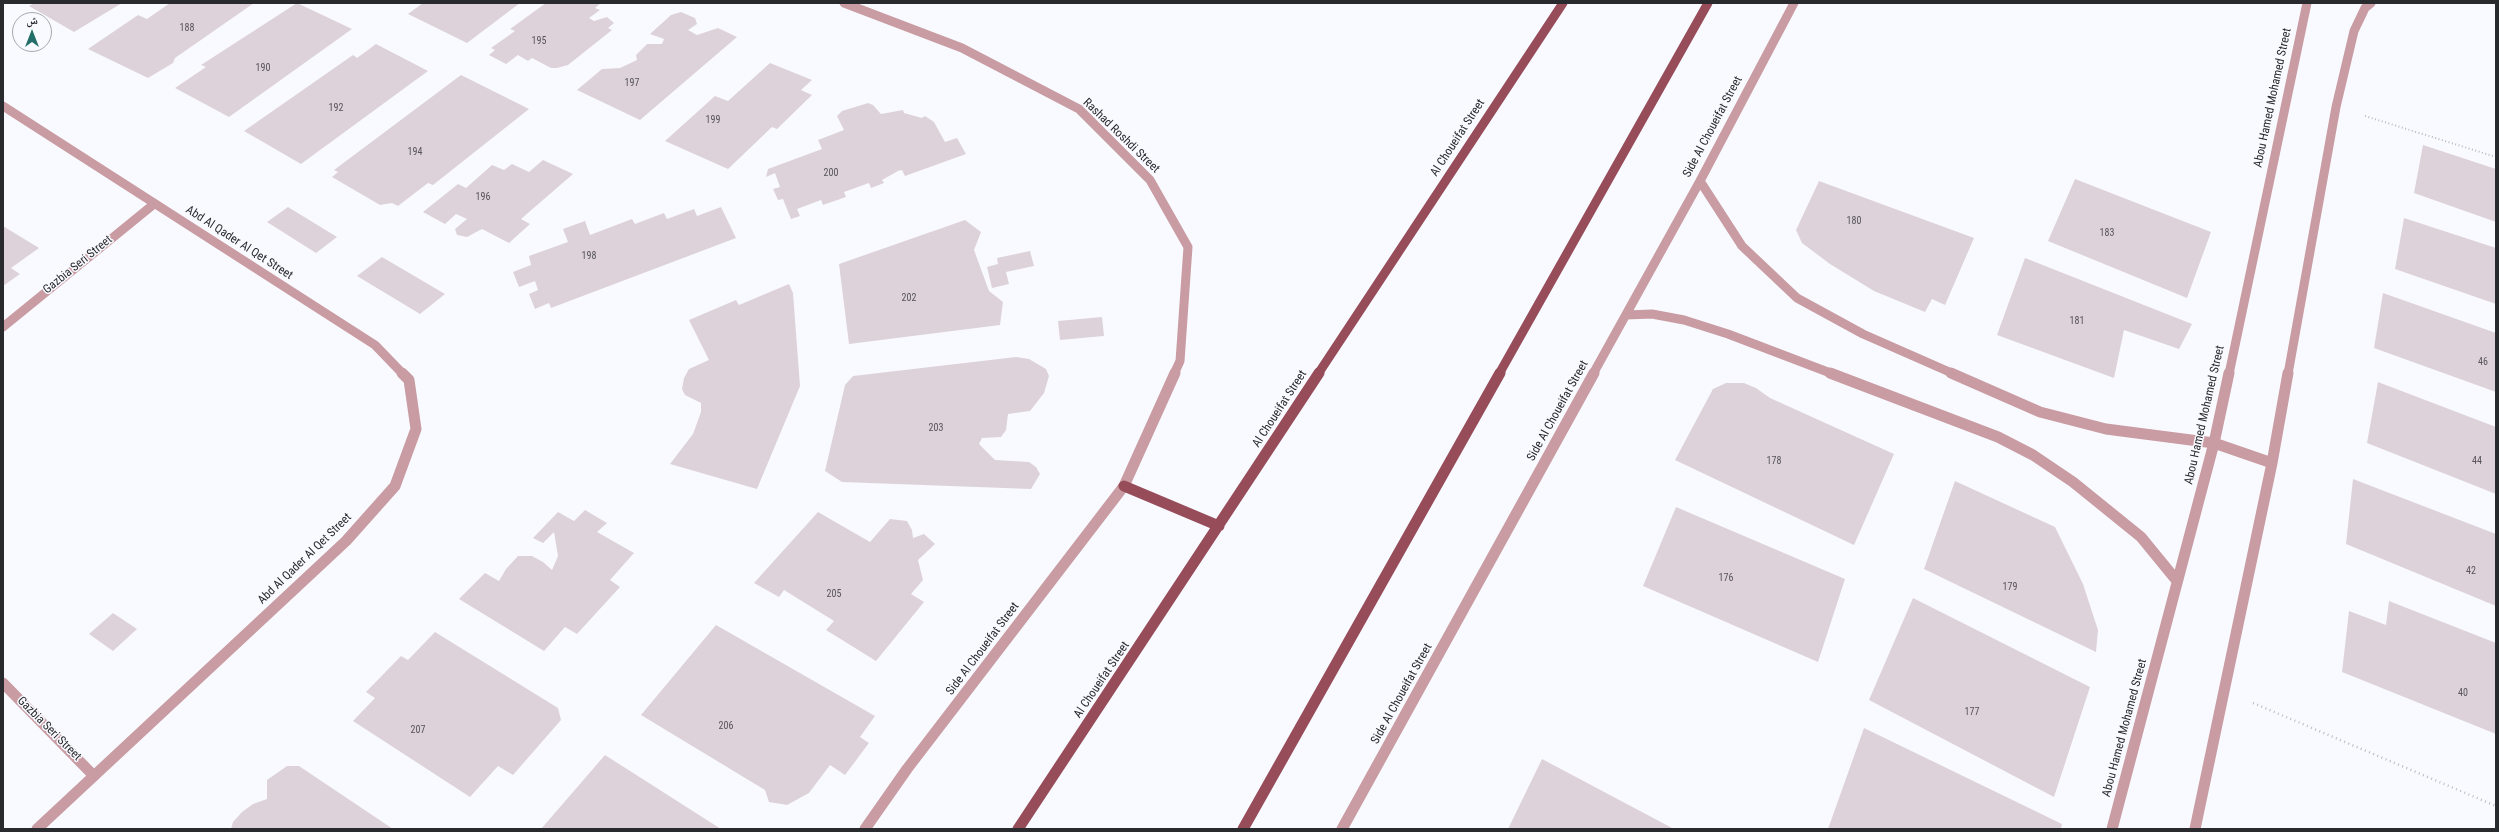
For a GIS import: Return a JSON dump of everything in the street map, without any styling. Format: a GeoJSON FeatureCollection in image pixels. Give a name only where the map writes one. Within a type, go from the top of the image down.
{"type":"FeatureCollection","features":[{"type":"Feature","properties":{"kind":"main road","name":"Al Choueifat Street"},"geometry":{"type":"LineString","coordinates":[[1018,829],[1563,3]]}},
{"type":"Feature","properties":{"kind":"main road"},"geometry":{"type":"LineString","coordinates":[[1243,829],[1708,3]]}},
{"type":"Feature","properties":{"kind":"main road"},"geometry":{"type":"LineString","coordinates":[[1124,486],[1219,526]]}},
{"type":"Feature","properties":{"kind":"street","name":"Rashad Roshdi Street"},"geometry":{"type":"LineString","coordinates":[[844,3],[962,48],[1079,109],[1150,180],[1188,247],[1180,361],[1124,486]]}},
{"type":"Feature","properties":{"kind":"street","name":"Side Al Choueifat Street"},"geometry":{"type":"LineString","coordinates":[[1342,829],[1700,181],[1794,3]]}},
{"type":"Feature","properties":{"kind":"street","name":"Abou Hamed Mohamed Street"},"geometry":{"type":"LineString","coordinates":[[2112,829],[2214,442],[2307,3]]}},
{"type":"Feature","properties":{"kind":"street"},"geometry":{"type":"LineString","coordinates":[[2195,829],[2272,463],[2336,106],[2354,31],[2365,8],[2371,3]]}},
{"type":"Feature","properties":{"kind":"street","name":"Abd Al Qader Al Qet Street"},"geometry":{"type":"LineString","coordinates":[[3,106],[375,345],[409,380],[416,429],[395,486],[346,541],[37,829]]}},
{"type":"Feature","properties":{"kind":"street"},"geometry":{"type":"LineString","coordinates":[[1700,181],[1742,246],[1768,272],[1797,298],[1863,334],[2040,412],[2106,429],[2214,442],[2272,463]]}},
{"type":"Feature","properties":{"kind":"street","name":"Gazbia Seri Street"},"geometry":{"type":"LineString","coordinates":[[3,327],[154,204]]}},
{"type":"Feature","properties":{"kind":"street"},"geometry":{"type":"LineString","coordinates":[[1626,315],[1652,314],[1684,320],[1728,334],[1998,437],[2033,455],[2073,482],[2141,537],[2177,581]]}},
{"type":"Feature","properties":{"kind":"street","name":"Side Al Choueifat Street"},"geometry":{"type":"LineString","coordinates":[[865,829],[907,769],[1124,486]]}},
{"type":"Feature","properties":{"kind":"street","name":"Gazbia Seri Street"},"geometry":{"type":"LineString","coordinates":[[3,683],[94,776]]}},
{"type":"Feature","properties":{"kind":"path"},"geometry":{"type":"LineString","coordinates":[[2336,106],[2496,158]]}},
{"type":"Feature","properties":{"kind":"path"},"geometry":{"type":"LineString","coordinates":[[2225,691],[2496,806]]}},
{"type":"Feature","properties":{"kind":"building"},"geometry":{"type":"Polygon","coordinates":[[[34,3],[122,3],[74,32],[52,19],[52,12],[39,12],[29,6],[34,3]]]}},
{"type":"Feature","properties":{"kind":"building"},"geometry":{"type":"Polygon","coordinates":[[[170,3],[254,3],[175,58],[173,63],[148,78],[88,49],[138,15],[147,19],[170,3]]]}},
{"type":"Feature","properties":{"kind":"building"},"geometry":{"type":"Polygon","coordinates":[[[297,3],[352,29],[229,117],[175,88],[206,67],[201,65],[297,3]]]}},
{"type":"Feature","properties":{"kind":"building"},"geometry":{"type":"Polygon","coordinates":[[[423,3],[520,3],[467,43],[408,14],[423,3]]]}},
{"type":"Feature","properties":{"kind":"building"},"geometry":{"type":"Polygon","coordinates":[[[546,3],[601,3],[595,8],[600,10],[589,18],[594,21],[607,17],[614,23],[608,28],[612,30],[568,65],[557,68],[551,68],[532,58],[528,61],[518,55],[506,64],[489,55],[495,50],[491,48],[515,31],[510,29],[546,3]]]}},
{"type":"Feature","properties":{"kind":"building"},"geometry":{"type":"Polygon","coordinates":[[[681,12],[695,18],[697,24],[688,30],[697,35],[718,28],[737,37],[640,120],[577,90],[602,69],[620,68],[637,60],[636,55],[647,44],[662,44],[664,39],[650,34],[671,15],[681,12]]]}},
{"type":"Feature","properties":{"kind":"building"},"geometry":{"type":"Polygon","coordinates":[[[376,44],[428,71],[301,164],[244,131],[353,55],[357,58],[376,44]]]}},
{"type":"Feature","properties":{"kind":"building"},"geometry":{"type":"Polygon","coordinates":[[[770,63],[812,80],[801,90],[812,95],[777,129],[772,127],[728,169],[665,141],[715,96],[728,101],[770,63]]]}},
{"type":"Feature","properties":{"kind":"building"},"geometry":{"type":"Polygon","coordinates":[[[461,75],[529,109],[433,185],[428,183],[398,206],[392,203],[380,205],[332,177],[338,172],[334,170],[461,75]]]}},
{"type":"Feature","properties":{"kind":"building"},"geometry":{"type":"Polygon","coordinates":[[[868,103],[873,105],[881,114],[903,110],[904,113],[922,118],[925,116],[934,122],[945,142],[957,138],[966,154],[905,176],[902,170],[898,171],[882,180],[884,183],[871,188],[869,183],[844,192],[846,197],[823,205],[821,200],[797,209],[800,216],[791,219],[783,199],[778,200],[773,189],[780,187],[775,173],[766,177],[768,169],[822,149],[818,140],[844,130],[837,116],[842,111],[868,103]]]}},
{"type":"Feature","properties":{"kind":"building"},"geometry":{"type":"Polygon","coordinates":[[[2423,145],[2496,169],[2496,222],[2414,193],[2423,145]]]}},
{"type":"Feature","properties":{"kind":"building"},"geometry":{"type":"Polygon","coordinates":[[[543,160],[573,174],[521,219],[530,224],[509,243],[482,229],[467,237],[457,235],[455,229],[467,219],[456,214],[445,224],[423,212],[458,184],[466,188],[492,165],[504,170],[512,164],[529,172],[543,160]]]}},
{"type":"Feature","properties":{"kind":"building"},"geometry":{"type":"Polygon","coordinates":[[[2075,179],[2211,232],[2187,298],[2048,241],[2075,179]]]}},
{"type":"Feature","properties":{"kind":"building"},"geometry":{"type":"Polygon","coordinates":[[[1819,181],[1974,238],[1945,305],[1932,299],[1925,312],[1874,291],[1830,264],[1802,243],[1796,230],[1819,181]]]}},
{"type":"Feature","properties":{"kind":"building"},"geometry":{"type":"Polygon","coordinates":[[[288,207],[337,237],[316,253],[267,222],[288,207]]]}},
{"type":"Feature","properties":{"kind":"building"},"geometry":{"type":"Polygon","coordinates":[[[721,207],[736,238],[551,308],[549,303],[535,309],[529,294],[538,290],[535,281],[519,287],[513,272],[531,265],[529,256],[568,242],[563,229],[585,221],[590,235],[632,219],[635,224],[664,213],[667,219],[694,209],[697,216],[721,207]]]}},
{"type":"Feature","properties":{"kind":"building"},"geometry":{"type":"Polygon","coordinates":[[[2404,218],[2496,248],[2496,304],[2395,269],[2404,218]]]}},
{"type":"Feature","properties":{"kind":"building"},"geometry":{"type":"Polygon","coordinates":[[[965,220],[981,232],[974,250],[989,291],[1003,302],[1000,325],[849,344],[839,264],[965,220]]]}},
{"type":"Feature","properties":{"kind":"building"},"geometry":{"type":"Polygon","coordinates":[[[3,226],[39,248],[11,268],[20,274],[3,286],[3,226]]]}},
{"type":"Feature","properties":{"kind":"building"},"geometry":{"type":"Polygon","coordinates":[[[1030,251],[1034,266],[1006,272],[1009,284],[992,288],[987,267],[998,264],[997,258],[1030,251]]]}},
{"type":"Feature","properties":{"kind":"building"},"geometry":{"type":"Polygon","coordinates":[[[382,257],[445,294],[420,314],[357,276],[382,257]]]}},
{"type":"Feature","properties":{"kind":"building"},"geometry":{"type":"Polygon","coordinates":[[[2025,258],[2192,324],[2179,349],[2124,330],[2114,378],[1997,335],[2025,258]]]}},
{"type":"Feature","properties":{"kind":"building"},"geometry":{"type":"Polygon","coordinates":[[[789,284],[793,293],[800,386],[757,489],[670,464],[693,434],[701,412],[701,403],[685,395],[682,389],[684,378],[689,369],[709,360],[689,320],[736,300],[739,305],[789,284]]]}},
{"type":"Feature","properties":{"kind":"building"},"geometry":{"type":"Polygon","coordinates":[[[2383,293],[2496,333],[2496,392],[2374,348],[2383,293]]]}},
{"type":"Feature","properties":{"kind":"building"},"geometry":{"type":"Polygon","coordinates":[[[1102,317],[1104,336],[1060,340],[1058,321],[1102,317]]]}},
{"type":"Feature","properties":{"kind":"building"},"geometry":{"type":"Polygon","coordinates":[[[1016,357],[1029,359],[1046,369],[1049,376],[1044,393],[1030,411],[1008,414],[1006,430],[1001,437],[982,438],[979,444],[995,460],[1029,462],[1036,467],[1040,474],[1031,489],[842,482],[825,471],[845,385],[853,376],[1016,357]]]}},
{"type":"Feature","properties":{"kind":"building"},"geometry":{"type":"Polygon","coordinates":[[[2378,382],[2496,427],[2496,494],[2367,443],[2378,382]]]}},
{"type":"Feature","properties":{"kind":"building"},"geometry":{"type":"Polygon","coordinates":[[[1726,383],[1744,383],[1756,388],[1770,398],[1894,454],[1854,545],[1675,460],[1713,389],[1726,383]]]}},
{"type":"Feature","properties":{"kind":"building"},"geometry":{"type":"Polygon","coordinates":[[[2353,479],[2496,534],[2496,606],[2346,544],[2353,479]]]}},
{"type":"Feature","properties":{"kind":"building"},"geometry":{"type":"Polygon","coordinates":[[[1955,481],[2055,527],[2083,584],[2098,630],[2096,652],[1924,569],[1955,481]]]}},
{"type":"Feature","properties":{"kind":"building"},"geometry":{"type":"Polygon","coordinates":[[[1676,507],[1845,579],[1818,662],[1643,586],[1676,507]]]}},
{"type":"Feature","properties":{"kind":"building"},"geometry":{"type":"Polygon","coordinates":[[[585,510],[607,523],[597,532],[634,553],[610,580],[620,587],[577,634],[565,627],[544,651],[459,599],[485,573],[499,581],[506,569],[518,556],[532,556],[543,562],[552,570],[558,556],[554,532],[543,543],[533,538],[558,512],[574,521],[585,510]]]}},
{"type":"Feature","properties":{"kind":"building"},"geometry":{"type":"Polygon","coordinates":[[[818,512],[870,542],[890,519],[907,521],[912,530],[913,538],[924,534],[935,544],[918,560],[923,580],[911,594],[924,602],[876,661],[826,630],[834,621],[784,590],[779,597],[754,583],[818,512]]]}},
{"type":"Feature","properties":{"kind":"building"},"geometry":{"type":"Polygon","coordinates":[[[1913,598],[2090,687],[2054,797],[1869,700],[1913,598]]]}},
{"type":"Feature","properties":{"kind":"building"},"geometry":{"type":"Polygon","coordinates":[[[2389,601],[2496,643],[2496,734],[2342,672],[2349,611],[2386,625],[2389,601]]]}},
{"type":"Feature","properties":{"kind":"building"},"geometry":{"type":"Polygon","coordinates":[[[113,613],[137,629],[113,651],[89,634],[113,613]]]}},
{"type":"Feature","properties":{"kind":"building"},"geometry":{"type":"Polygon","coordinates":[[[716,625],[875,716],[860,737],[869,743],[845,775],[830,765],[809,793],[787,805],[769,802],[765,790],[641,715],[716,625]]]}},
{"type":"Feature","properties":{"kind":"building"},"geometry":{"type":"Polygon","coordinates":[[[435,632],[558,708],[561,720],[513,775],[498,766],[470,797],[353,721],[375,698],[366,692],[401,656],[408,660],[435,632]]]}},
{"type":"Feature","properties":{"kind":"building"},"geometry":{"type":"Polygon","coordinates":[[[1864,728],[2062,824],[2061,829],[1828,829],[1864,728]]]}},
{"type":"Feature","properties":{"kind":"building"},"geometry":{"type":"Polygon","coordinates":[[[605,755],[721,829],[541,829],[605,755]]]}},
{"type":"Feature","properties":{"kind":"building"},"geometry":{"type":"Polygon","coordinates":[[[1542,759],[1674,829],[1508,829],[1542,759]]]}},
{"type":"Feature","properties":{"kind":"building"},"geometry":{"type":"Polygon","coordinates":[[[287,766],[299,766],[393,829],[231,829],[233,822],[242,812],[253,804],[267,799],[267,780],[287,766]]]}}]}
